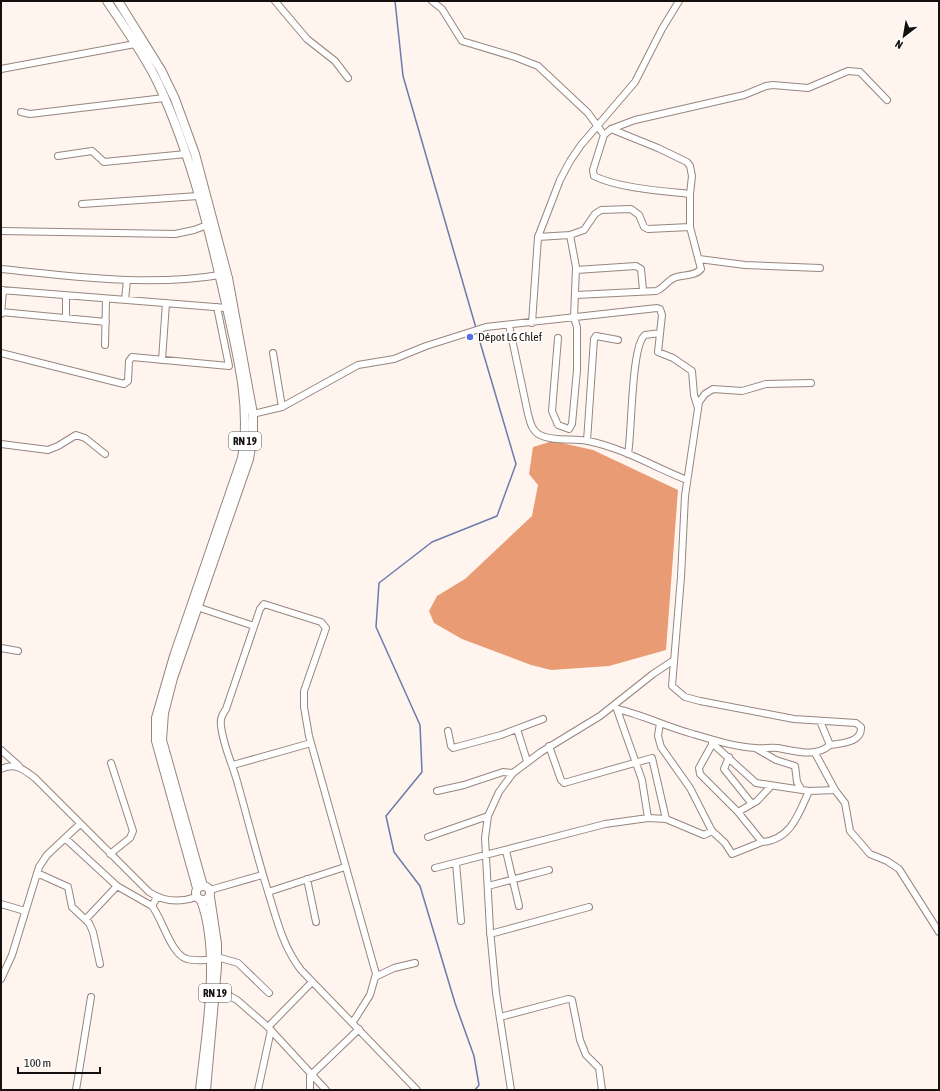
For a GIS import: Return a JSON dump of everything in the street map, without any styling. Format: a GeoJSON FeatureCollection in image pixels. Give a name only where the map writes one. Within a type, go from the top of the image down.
{"type":"FeatureCollection","features":[{"type":"Feature","properties":{"kind":"main road","name":"RN 19"},"geometry":{"type":"LineString","coordinates":[[107,1],[151,68],[186,150],[195,154],[222,274],[250,411],[246,458],[158,708],[155,735],[183,843],[203,893],[214,958],[215,988],[206,1090]]}},
{"type":"Feature","properties":{"kind":"main road","name":"RN 19"},"geometry":{"type":"LineString","coordinates":[[118,1],[161,70],[175,99],[198,196],[222,274],[227,308],[250,411]]}},
{"type":"Feature","properties":{"kind":"main road","name":"RN 19"},"geometry":{"type":"LineString","coordinates":[[200,1090],[214,958]]}},
{"type":"Feature","properties":{"kind":"street"},"geometry":{"type":"LineString","coordinates":[[275,1],[307,39],[334,61],[348,78]]}},
{"type":"Feature","properties":{"kind":"street"},"geometry":{"type":"LineString","coordinates":[[432,1],[442,9],[462,41],[509,55],[538,66],[578,103],[604,135]]}},
{"type":"Feature","properties":{"kind":"street"},"geometry":{"type":"LineString","coordinates":[[532,323],[538,237],[570,162],[635,82],[662,29],[680,1]]}},
{"type":"Feature","properties":{"kind":"street"},"geometry":{"type":"LineString","coordinates":[[1,69],[135,44]]}},
{"type":"Feature","properties":{"kind":"street"},"geometry":{"type":"LineString","coordinates":[[690,194],[619,184],[594,176],[593,170],[604,135],[611,129],[635,120],[744,95],[766,86],[813,87],[839,74],[854,70],[863,74],[887,100]]}},
{"type":"Feature","properties":{"kind":"street"},"geometry":{"type":"LineString","coordinates":[[21,112],[30,114],[164,98]]}},
{"type":"Feature","properties":{"kind":"street"},"geometry":{"type":"LineString","coordinates":[[576,294],[660,290],[674,278],[698,272],[702,267],[690,227],[692,169],[687,162],[638,138],[611,129]]}},
{"type":"Feature","properties":{"kind":"street"},"geometry":{"type":"LineString","coordinates":[[58,156],[92,151],[104,162],[186,150]]}},
{"type":"Feature","properties":{"kind":"street"},"geometry":{"type":"LineString","coordinates":[[82,204],[198,196]]}},
{"type":"Feature","properties":{"kind":"street"},"geometry":{"type":"LineString","coordinates":[[538,237],[570,235],[586,228],[595,214],[601,210],[631,209],[639,215],[644,227],[648,230],[690,227]]}},
{"type":"Feature","properties":{"kind":"street"},"geometry":{"type":"LineString","coordinates":[[1,231],[175,234],[194,230],[207,225]]}},
{"type":"Feature","properties":{"kind":"street"},"geometry":{"type":"LineString","coordinates":[[558,338],[552,411],[558,424],[569,429],[572,424],[577,370],[577,327],[574,318],[576,270],[570,235]]}},
{"type":"Feature","properties":{"kind":"street"},"geometry":{"type":"LineString","coordinates":[[699,260],[745,265],[820,268]]}},
{"type":"Feature","properties":{"kind":"street"},"geometry":{"type":"LineString","coordinates":[[576,270],[636,266],[641,269],[643,290]]}},
{"type":"Feature","properties":{"kind":"street"},"geometry":{"type":"LineString","coordinates":[[1,269],[127,280],[168,281],[222,274]]}},
{"type":"Feature","properties":{"kind":"street"},"geometry":{"type":"LineString","coordinates":[[126,300],[127,280]]}},
{"type":"Feature","properties":{"kind":"street"},"geometry":{"type":"LineString","coordinates":[[106,322],[1,313],[2,290],[227,308]]}},
{"type":"Feature","properties":{"kind":"street"},"geometry":{"type":"LineString","coordinates":[[66,296],[66,318]]}},
{"type":"Feature","properties":{"kind":"street"},"geometry":{"type":"LineString","coordinates":[[105,345],[106,299]]}},
{"type":"Feature","properties":{"kind":"street"},"geometry":{"type":"LineString","coordinates":[[162,360],[166,303]]}},
{"type":"Feature","properties":{"kind":"street"},"geometry":{"type":"LineString","coordinates":[[1,353],[124,384],[128,380],[129,361],[132,357],[229,366],[217,307]]}},
{"type":"Feature","properties":{"kind":"street"},"geometry":{"type":"LineString","coordinates":[[250,411],[282,407],[358,366],[394,359],[466,332],[486,327],[659,308],[662,315],[658,349],[659,353],[673,358],[692,371],[694,395],[698,408]]}},
{"type":"Feature","properties":{"kind":"street"},"geometry":{"type":"LineString","coordinates":[[509,325],[531,426],[536,432],[541,435],[562,440],[587,441],[628,454],[687,480]]}},
{"type":"Feature","properties":{"kind":"street"},"geometry":{"type":"LineString","coordinates":[[628,454],[632,437],[634,375],[640,343],[645,335],[660,333]]}},
{"type":"Feature","properties":{"kind":"street"},"geometry":{"type":"LineString","coordinates":[[587,441],[595,337],[618,340]]}},
{"type":"Feature","properties":{"kind":"street"},"geometry":{"type":"LineString","coordinates":[[273,353],[282,407]]}},
{"type":"Feature","properties":{"kind":"street"},"geometry":{"type":"LineString","coordinates":[[616,706],[713,742],[757,749],[772,748],[815,753],[823,751],[830,746],[854,740],[859,736],[861,728],[856,723],[794,719],[685,697],[672,686],[687,480],[698,408],[702,397],[713,389],[742,391],[766,384],[811,383]]}},
{"type":"Feature","properties":{"kind":"street"},"geometry":{"type":"LineString","coordinates":[[1,444],[48,450],[76,435],[85,438],[105,454]]}},
{"type":"Feature","properties":{"kind":"street"},"geometry":{"type":"LineString","coordinates":[[353,1022],[370,995],[375,977],[366,933],[306,722],[304,691],[326,628],[321,622],[264,604],[260,609],[226,709],[221,716],[223,740],[233,765],[262,875],[283,942],[294,961],[312,982],[353,1022],[417,1090]]}},
{"type":"Feature","properties":{"kind":"street"},"geometry":{"type":"LineString","coordinates":[[195,606],[254,626]]}},
{"type":"Feature","properties":{"kind":"street"},"geometry":{"type":"LineString","coordinates":[[1,648],[18,651]]}},
{"type":"Feature","properties":{"kind":"street"},"geometry":{"type":"LineString","coordinates":[[511,1090],[490,934],[486,854],[486,825],[488,816],[502,787],[513,773],[527,761],[616,706],[653,674],[674,660]]}},
{"type":"Feature","properties":{"kind":"street"},"geometry":{"type":"LineString","coordinates":[[616,706],[642,780],[648,818]]}},
{"type":"Feature","properties":{"kind":"street"},"geometry":{"type":"LineString","coordinates":[[448,731],[451,746],[453,748],[517,729],[543,718]]}},
{"type":"Feature","properties":{"kind":"street"},"geometry":{"type":"LineString","coordinates":[[820,721],[830,746]]}},
{"type":"Feature","properties":{"kind":"street"},"geometry":{"type":"LineString","coordinates":[[660,723],[658,736],[661,747],[690,788],[712,832],[725,843],[732,854],[762,842],[770,841],[786,832],[795,824],[809,791]]}},
{"type":"Feature","properties":{"kind":"street"},"geometry":{"type":"LineString","coordinates":[[517,729],[527,761]]}},
{"type":"Feature","properties":{"kind":"street"},"geometry":{"type":"LineString","coordinates":[[713,742],[756,783],[809,791],[835,790]]}},
{"type":"Feature","properties":{"kind":"street"},"geometry":{"type":"LineString","coordinates":[[713,742],[701,763],[699,772],[738,812],[762,842]]}},
{"type":"Feature","properties":{"kind":"street"},"geometry":{"type":"LineString","coordinates":[[233,765],[311,743]]}},
{"type":"Feature","properties":{"kind":"street"},"geometry":{"type":"LineString","coordinates":[[549,746],[561,780],[564,783],[650,758],[653,759],[666,819]]}},
{"type":"Feature","properties":{"kind":"street"},"geometry":{"type":"LineString","coordinates":[[757,749],[776,760],[795,766],[797,782],[801,789]]}},
{"type":"Feature","properties":{"kind":"street"},"geometry":{"type":"LineString","coordinates":[[1,750],[35,778],[110,854],[149,892],[157,897],[168,901],[179,901],[262,875]]}},
{"type":"Feature","properties":{"kind":"street"},"geometry":{"type":"LineString","coordinates":[[815,753],[835,790],[845,803],[850,831],[870,854],[888,861],[899,869],[939,932]]}},
{"type":"Feature","properties":{"kind":"street"},"geometry":{"type":"LineString","coordinates":[[729,757],[724,769],[752,804]]}},
{"type":"Feature","properties":{"kind":"street"},"geometry":{"type":"LineString","coordinates":[[110,854],[130,838],[132,831],[111,763]]}},
{"type":"Feature","properties":{"kind":"street"},"geometry":{"type":"LineString","coordinates":[[1,769],[13,765],[20,767]]}},
{"type":"Feature","properties":{"kind":"street"},"geometry":{"type":"LineString","coordinates":[[437,791],[464,785],[503,772],[513,773]]}},
{"type":"Feature","properties":{"kind":"street"},"geometry":{"type":"LineString","coordinates":[[738,812],[752,804],[771,786]]}},
{"type":"Feature","properties":{"kind":"street"},"geometry":{"type":"LineString","coordinates":[[428,837],[488,816]]}},
{"type":"Feature","properties":{"kind":"street"},"geometry":{"type":"LineString","coordinates":[[435,868],[486,854],[506,851],[605,824],[648,818],[666,819],[700,834],[712,832]]}},
{"type":"Feature","properties":{"kind":"street"},"geometry":{"type":"LineString","coordinates":[[1,979],[12,955],[37,873],[47,855],[66,839],[80,824]]}},
{"type":"Feature","properties":{"kind":"street"},"geometry":{"type":"LineString","coordinates":[[66,839],[117,886],[152,906],[180,955],[188,960],[214,958],[238,963],[269,994]]}},
{"type":"Feature","properties":{"kind":"street"},"geometry":{"type":"LineString","coordinates":[[506,851],[519,906]]}},
{"type":"Feature","properties":{"kind":"street"},"geometry":{"type":"LineString","coordinates":[[456,862],[461,921]]}},
{"type":"Feature","properties":{"kind":"street"},"geometry":{"type":"LineString","coordinates":[[268,892],[346,867]]}},
{"type":"Feature","properties":{"kind":"street"},"geometry":{"type":"LineString","coordinates":[[488,886],[549,870]]}},
{"type":"Feature","properties":{"kind":"street"},"geometry":{"type":"LineString","coordinates":[[37,873],[68,887],[72,907],[86,919],[95,937],[100,964]]}},
{"type":"Feature","properties":{"kind":"street"},"geometry":{"type":"LineString","coordinates":[[307,879],[316,922]]}},
{"type":"Feature","properties":{"kind":"street"},"geometry":{"type":"LineString","coordinates":[[86,919],[117,886]]}},
{"type":"Feature","properties":{"kind":"street"},"geometry":{"type":"LineString","coordinates":[[152,906],[157,897]]}},
{"type":"Feature","properties":{"kind":"street"},"geometry":{"type":"LineString","coordinates":[[1,904],[25,911]]}},
{"type":"Feature","properties":{"kind":"street"},"geometry":{"type":"LineString","coordinates":[[490,934],[589,907]]}},
{"type":"Feature","properties":{"kind":"street"},"geometry":{"type":"LineString","coordinates":[[375,977],[394,968],[415,963]]}},
{"type":"Feature","properties":{"kind":"street"},"geometry":{"type":"LineString","coordinates":[[258,1090],[270,1028],[312,982]]}},
{"type":"Feature","properties":{"kind":"street"},"geometry":{"type":"LineString","coordinates":[[215,988],[237,1000],[270,1028],[326,1090]]}},
{"type":"Feature","properties":{"kind":"street"},"geometry":{"type":"LineString","coordinates":[[76,1090],[91,997]]}},
{"type":"Feature","properties":{"kind":"street"},"geometry":{"type":"LineString","coordinates":[[500,1017],[568,999],[572,1000],[580,1040],[586,1055],[599,1068],[602,1090]]}},
{"type":"Feature","properties":{"kind":"street"},"geometry":{"type":"LineString","coordinates":[[310,1090],[310,1078],[312,1074],[359,1029]]}},
{"type":"Feature","properties":{"kind":"shaded area"},"geometry":{"type":"Polygon","coordinates":[[[553,441],[593,450],[678,490],[666,650],[609,666],[551,670],[531,665],[462,639],[434,623],[429,611],[437,596],[465,579],[532,516],[538,485],[529,474],[533,447],[553,441]]]}},
{"type":"Feature","properties":{"kind":"waterway"},"geometry":{"type":"LineString","coordinates":[[395,1],[403,76],[476,328]]}},
{"type":"Feature","properties":{"kind":"waterway"},"geometry":{"type":"LineString","coordinates":[[475,1090],[479,1085],[474,1056],[455,1003],[420,886],[394,852],[386,816],[422,772],[420,725],[376,627],[379,583],[432,542],[497,516],[516,464],[477,332]]}},
{"type":"Feature","properties":{"kind":"place","name":"Dépot LG Chlef"},"geometry":{"type":"Point","coordinates":[470,337]}}]}
